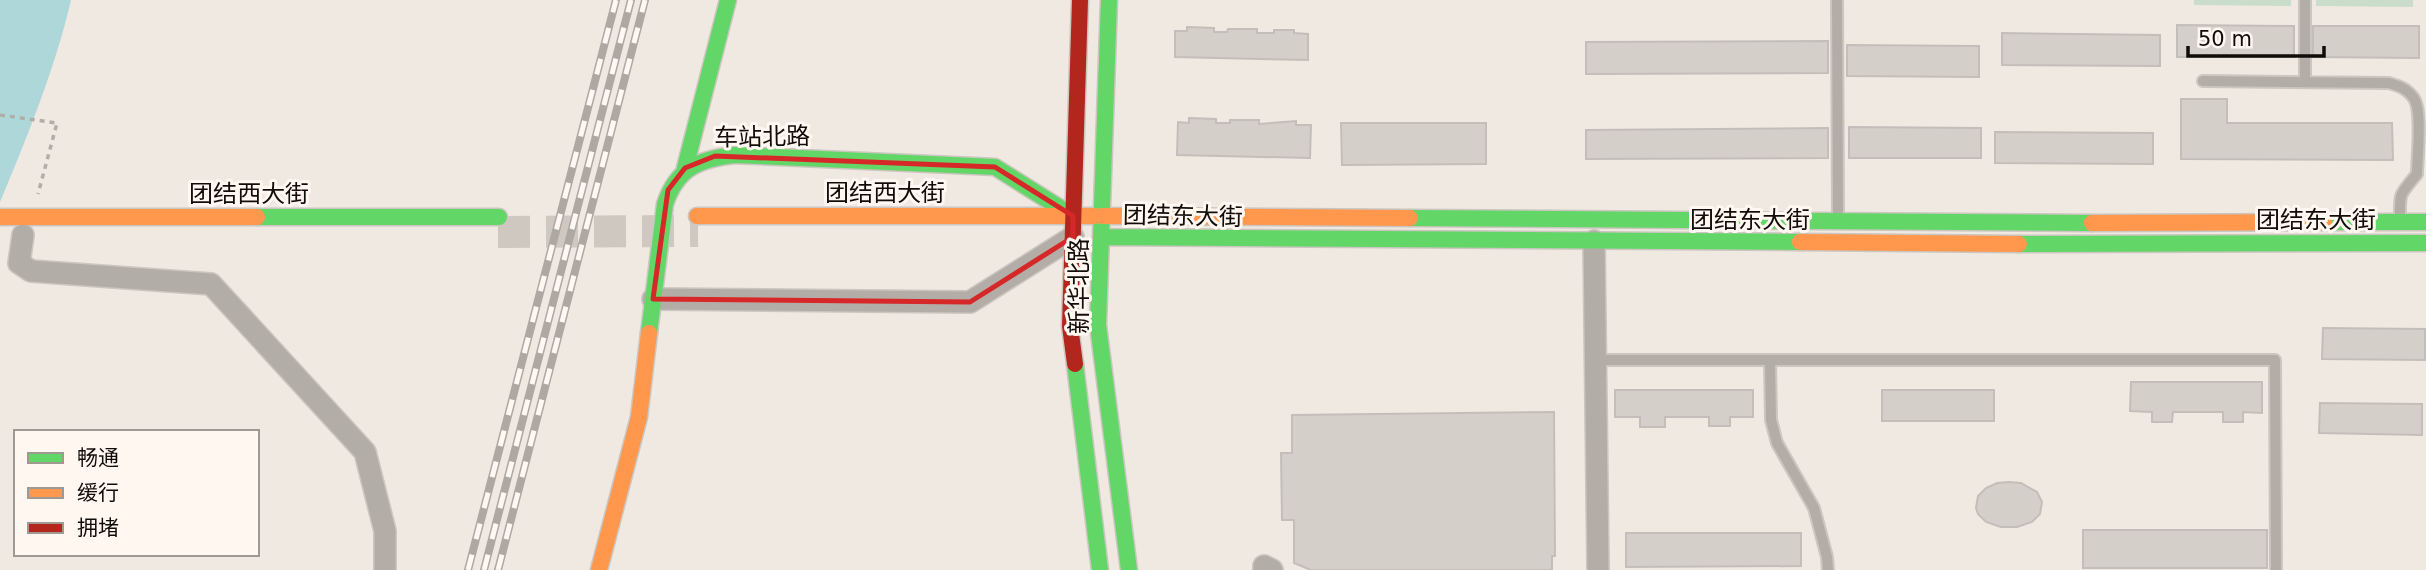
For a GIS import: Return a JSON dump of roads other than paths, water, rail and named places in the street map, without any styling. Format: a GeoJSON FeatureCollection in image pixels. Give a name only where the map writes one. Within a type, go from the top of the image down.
{"type":"FeatureCollection","features":[{"type":"Feature","properties":{"kind":"main road"},"geometry":{"type":"LineString","coordinates":[[685,169],[728,0]]}},
{"type":"Feature","properties":{"kind":"main road","name":"新华北路"},"geometry":{"type":"LineString","coordinates":[[1080,0],[1070,326],[1100,570]]}},
{"type":"Feature","properties":{"kind":"main road","name":"新华北路"},"geometry":{"type":"LineString","coordinates":[[1108,0],[1098,325],[1129,570]]}},
{"type":"Feature","properties":{"kind":"main road","name":"车站北路"},"geometry":{"type":"LineString","coordinates":[[599,570],[639,417],[668,190],[685,169],[715,156],[735,155],[996,167],[1073,227]]}},
{"type":"Feature","properties":{"kind":"main road","name":"团结东大街"},"geometry":{"type":"LineString","coordinates":[[1073,227],[1102,216],[2039,223],[2426,222]]}},
{"type":"Feature","properties":{"kind":"main road","name":"团结西大街"},"geometry":{"type":"LineString","coordinates":[[0,217],[26,230],[499,225],[303,233]]}},
{"type":"Feature","properties":{"kind":"main road","name":"团结西大街"},"geometry":{"type":"LineString","coordinates":[[767,232],[697,224],[1073,227]]}},
{"type":"Feature","properties":{"kind":"main road"},"geometry":{"type":"LineString","coordinates":[[1045,237],[1073,227]]}},
{"type":"Feature","properties":{"kind":"main road","name":"团结东大街"},"geometry":{"type":"LineString","coordinates":[[1073,227],[1102,237],[1594,242],[2426,243]]}},
{"type":"Feature","properties":{"kind":"street"},"geometry":{"type":"LineString","coordinates":[[653,299],[970,302],[1073,227]]}},
{"type":"Feature","properties":{"kind":"street"},"geometry":{"type":"LineString","coordinates":[[26,230],[19,263],[31,271],[212,284],[365,452],[385,531],[384,570]]}},
{"type":"Feature","properties":{"kind":"street"},"geometry":{"type":"LineString","coordinates":[[1594,242],[1598,570]]}},
{"type":"Feature","properties":{"kind":"street"},"geometry":{"type":"LineString","coordinates":[[1264,570],[1264,566],[1272,570]]}},
{"type":"Feature","properties":{"kind":"lane"},"geometry":{"type":"LineString","coordinates":[[1837,0],[1838,221]]}},
{"type":"Feature","properties":{"kind":"lane"},"geometry":{"type":"LineString","coordinates":[[2305,0],[2305,82]]}},
{"type":"Feature","properties":{"kind":"lane"},"geometry":{"type":"LineString","coordinates":[[2203,81],[2389,83],[2404,88],[2415,99],[2417,111],[2417,174],[2402,188],[2400,222]]}},
{"type":"Feature","properties":{"kind":"lane"},"geometry":{"type":"LineString","coordinates":[[1595,360],[2275,360],[2276,570]]}},
{"type":"Feature","properties":{"kind":"lane"},"geometry":{"type":"LineString","coordinates":[[1770,361],[1769,393],[1777,443],[1814,508],[1828,570]]}},
{"type":"Feature","properties":{"kind":"water"},"geometry":{"type":"Polygon","coordinates":[[[0,0],[71,0],[49,77],[0,202],[0,0]]]}},
{"type":"Feature","properties":{"kind":"tunnel"},"geometry":{"type":"LineString","coordinates":[[498,232],[698,231]]}},
{"type":"Feature","properties":{"kind":"railway"},"geometry":{"type":"LineString","coordinates":[[468,570],[616,0]]}},
{"type":"Feature","properties":{"kind":"railway"},"geometry":{"type":"LineString","coordinates":[[484,570],[631,0]]}},
{"type":"Feature","properties":{"kind":"railway"},"geometry":{"type":"LineString","coordinates":[[498,570],[645,0]]}}]}
